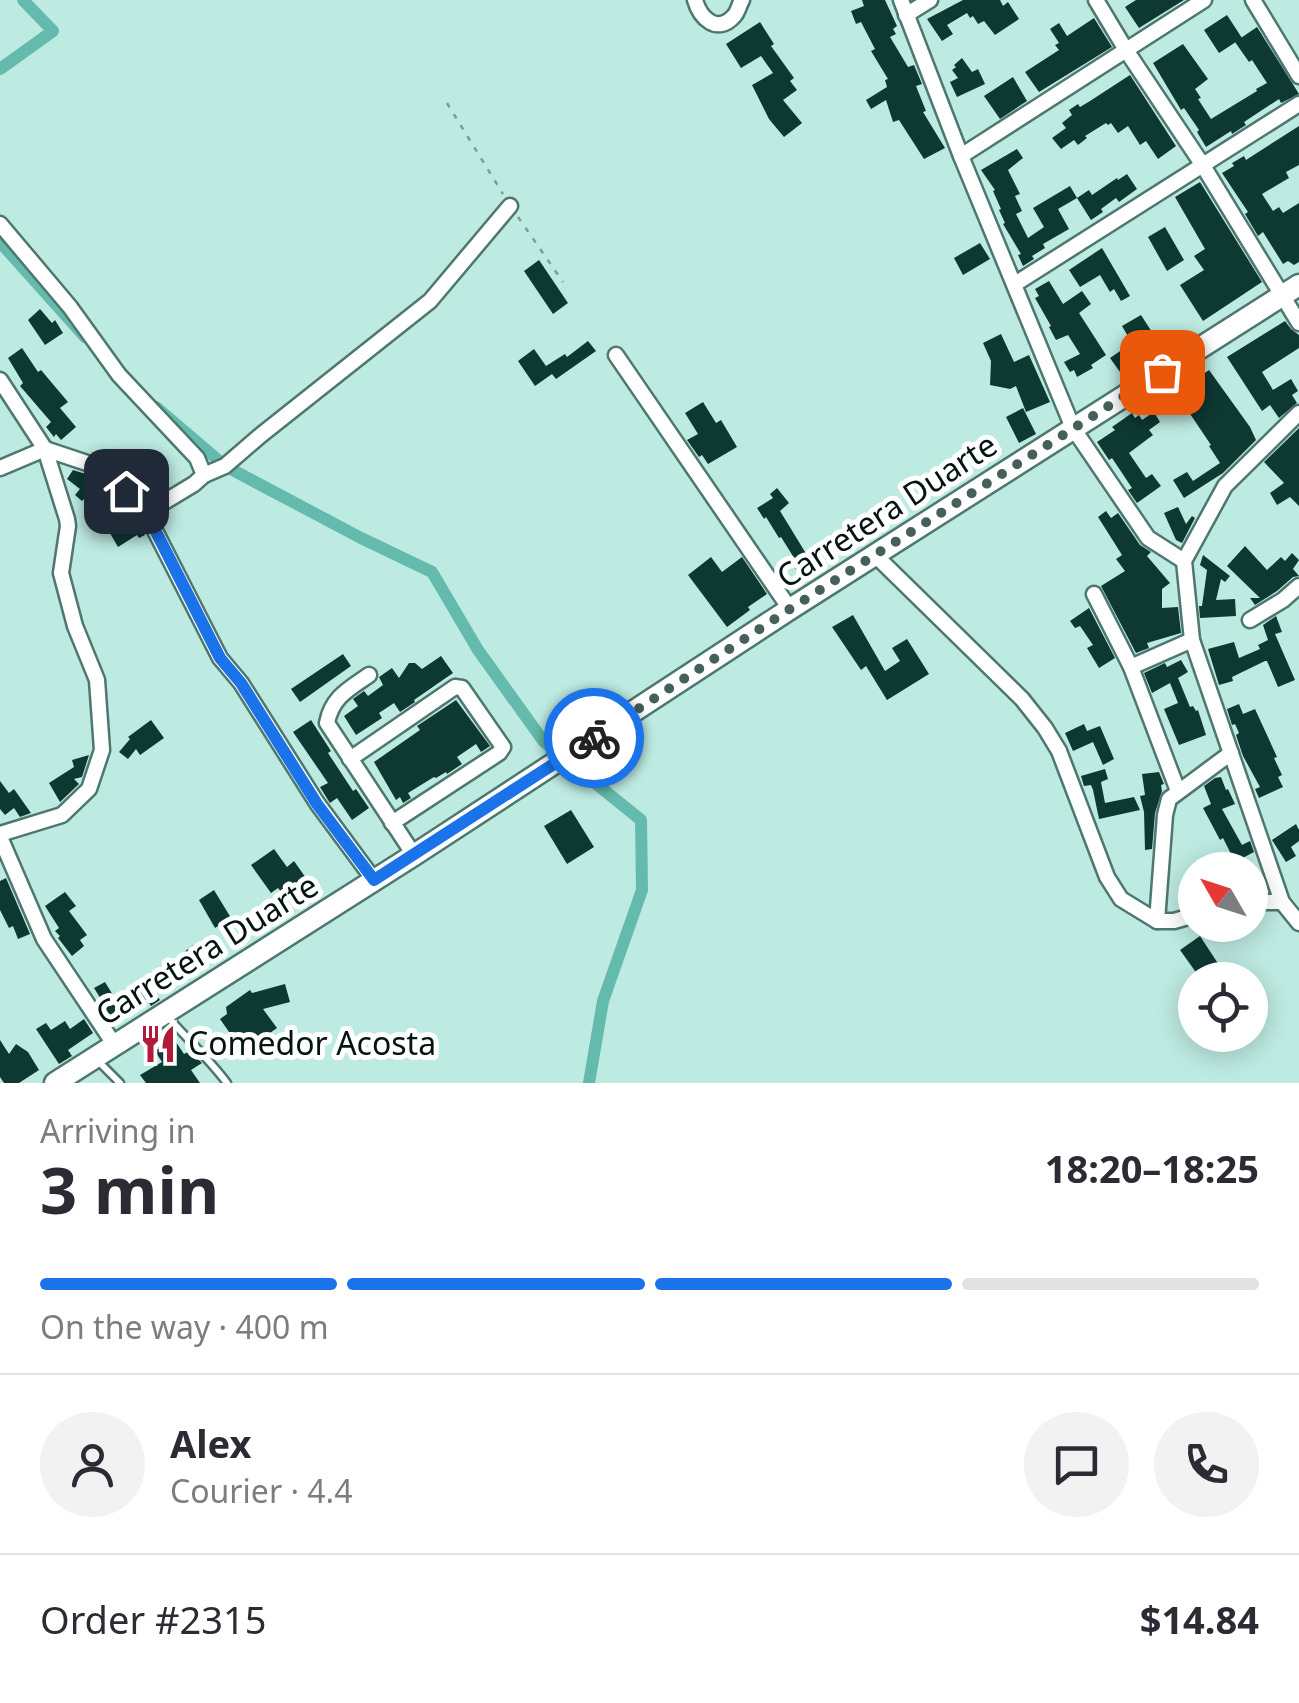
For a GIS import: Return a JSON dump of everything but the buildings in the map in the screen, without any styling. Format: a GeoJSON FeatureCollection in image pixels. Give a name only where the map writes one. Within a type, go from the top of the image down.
{"type":"FeatureCollection","features":[{"type":"Feature","properties":{"kind":"main road","name":"Carretera Duarte"},"geometry":{"type":"LineString","coordinates":[[56,1083],[1290,290]]}},
{"type":"Feature","properties":{"kind":"street"},"geometry":{"type":"LineString","coordinates":[[695,0],[706,21],[720,24],[733,17],[742,0]]}},
{"type":"Feature","properties":{"kind":"street"},"geometry":{"type":"LineString","coordinates":[[930,0],[904,8],[1073,428],[1148,538],[1184,562]]}},
{"type":"Feature","properties":{"kind":"street"},"geometry":{"type":"LineString","coordinates":[[1096,0],[1202,164],[1290,290],[1299,323]]}},
{"type":"Feature","properties":{"kind":"street"},"geometry":{"type":"LineString","coordinates":[[961,156],[1204,0]]}},
{"type":"Feature","properties":{"kind":"street"},"geometry":{"type":"LineString","coordinates":[[1253,0],[1299,76]]}},
{"type":"Feature","properties":{"kind":"street"},"geometry":{"type":"LineString","coordinates":[[1015,284],[1299,104]]}},
{"type":"Feature","properties":{"kind":"street"},"geometry":{"type":"LineString","coordinates":[[146,512],[204,474],[225,466],[430,302],[510,206]]}},
{"type":"Feature","properties":{"kind":"street"},"geometry":{"type":"LineString","coordinates":[[0,224],[70,307],[119,375],[198,458],[204,474]]}},
{"type":"Feature","properties":{"kind":"street"},"geometry":{"type":"LineString","coordinates":[[616,355],[790,609]]}},
{"type":"Feature","properties":{"kind":"street"},"geometry":{"type":"LineString","coordinates":[[0,380],[45,449],[68,526],[61,572],[74,626],[97,680],[102,750],[90,788],[62,814],[0,836],[44,939],[114,1044]]}},
{"type":"Feature","properties":{"kind":"street"},"geometry":{"type":"LineString","coordinates":[[1299,413],[1225,486],[1184,562],[1192,640],[1282,902],[1299,923]]}},
{"type":"Feature","properties":{"kind":"street"},"geometry":{"type":"LineString","coordinates":[[0,468],[45,449],[108,470],[146,512],[220,658],[241,683],[317,804],[374,880]]}},
{"type":"Feature","properties":{"kind":"street"},"geometry":{"type":"LineString","coordinates":[[875,555],[1022,699],[1045,728],[1059,751],[1107,878],[1121,899],[1157,921],[1178,920]]}},
{"type":"Feature","properties":{"kind":"street"},"geometry":{"type":"LineString","coordinates":[[1250,620],[1299,586]]}},
{"type":"Feature","properties":{"kind":"street"},"geometry":{"type":"LineString","coordinates":[[1094,594],[1132,666],[1178,791]]}},
{"type":"Feature","properties":{"kind":"street"},"geometry":{"type":"LineString","coordinates":[[1132,666],[1192,640]]}},
{"type":"Feature","properties":{"kind":"street"},"geometry":{"type":"LineString","coordinates":[[369,675],[330,707],[328,722],[414,855]]}},
{"type":"Feature","properties":{"kind":"street"},"geometry":{"type":"LineString","coordinates":[[350,760],[456,686],[462,688],[502,747],[499,753],[392,823]]}},
{"type":"Feature","properties":{"kind":"street"},"geometry":{"type":"LineString","coordinates":[[1157,921],[1165,815],[1170,799],[1231,753]]}},
{"type":"Feature","properties":{"kind":"street"},"geometry":{"type":"LineString","coordinates":[[1268,902],[1282,902]]}},
{"type":"Feature","properties":{"kind":"lane"},"geometry":{"type":"LineString","coordinates":[[164,1012],[208,1056],[227,1083]]}},
{"type":"Feature","properties":{"kind":"lane"},"geometry":{"type":"LineString","coordinates":[[94,1057],[120,1083]]}},
{"type":"Feature","properties":{"kind":"path"},"geometry":{"type":"LineString","coordinates":[[447,104],[563,282]]}},
{"type":"Feature","properties":{"kind":"waterway"},"geometry":{"type":"LineString","coordinates":[[0,69],[53,31],[23,0]]}},
{"type":"Feature","properties":{"kind":"waterway"},"geometry":{"type":"LineString","coordinates":[[0,242],[85,337]]}},
{"type":"Feature","properties":{"kind":"waterway"},"geometry":{"type":"LineString","coordinates":[[156,407],[225,466],[432,572],[478,650],[544,742],[555,750]]}},
{"type":"Feature","properties":{"kind":"waterway"},"geometry":{"type":"LineString","coordinates":[[573,765],[641,820],[642,890],[603,1001],[589,1083]]}},
{"type":"Feature","properties":{"kind":"way so far"},"geometry":{"type":"LineString","coordinates":[[594,738],[1162,372]]}},
{"type":"Feature","properties":{"kind":"place","name":"Comedor Acosta"},"geometry":{"type":"Point","coordinates":[158,1044]}},
{"type":"Feature","properties":{"kind":"route"},"geometry":{"type":"LineString","coordinates":[[126,491],[146,512],[220,658],[241,683],[317,804],[374,880],[594,738]]}}]}
